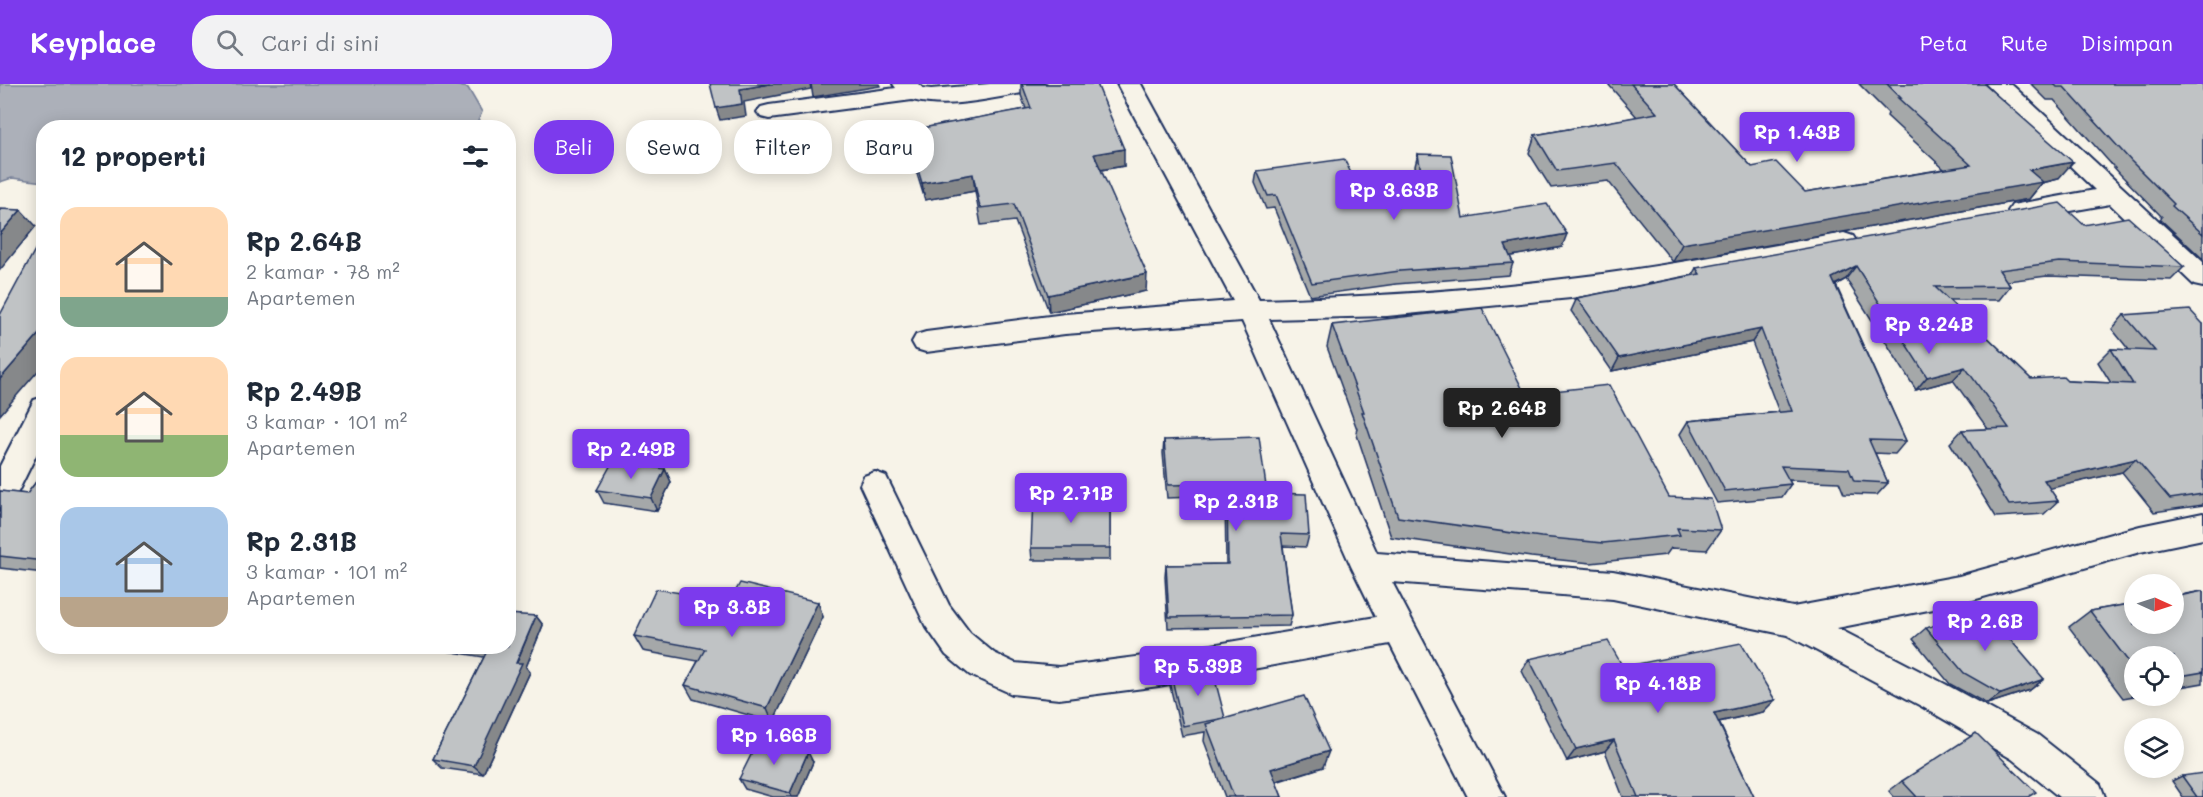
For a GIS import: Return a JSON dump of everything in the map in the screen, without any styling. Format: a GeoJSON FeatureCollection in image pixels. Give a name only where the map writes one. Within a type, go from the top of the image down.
{"type":"FeatureCollection","features":[{"type":"Feature","properties":{"kind":"street"},"geometry":{"type":"LineString","coordinates":[[769,112],[909,89],[922,96],[959,94],[1034,84]]}},
{"type":"Feature","properties":{"kind":"street"},"geometry":{"type":"LineString","coordinates":[[1129,84],[1251,310],[1367,566],[1487,797]]}},
{"type":"Feature","properties":{"kind":"street"},"geometry":{"type":"LineString","coordinates":[[1998,84],[2203,278]]}},
{"type":"Feature","properties":{"kind":"street"},"geometry":{"type":"LineString","coordinates":[[2001,215],[2113,195]]}},
{"type":"Feature","properties":{"kind":"street"},"geometry":{"type":"LineString","coordinates":[[926,342],[1065,324],[1251,310],[1387,306],[1571,288],[1662,275],[1867,238]]}},
{"type":"Feature","properties":{"kind":"street"},"geometry":{"type":"LineString","coordinates":[[0,496],[36,424]]}},
{"type":"Feature","properties":{"kind":"street"},"geometry":{"type":"LineString","coordinates":[[875,485],[937,615],[958,644],[982,664],[1012,678],[1059,682],[1159,670],[1399,628]]}},
{"type":"Feature","properties":{"kind":"street"},"geometry":{"type":"LineString","coordinates":[[1793,622],[1959,590],[2140,539],[2203,526]]}},
{"type":"Feature","properties":{"kind":"street"},"geometry":{"type":"LineString","coordinates":[[1367,566],[1613,585],[1793,622],[1934,695],[2025,747],[2086,797]]}},
{"type":"Feature","properties":{"kind":"shaded area"},"geometry":{"type":"Polygon","coordinates":[[[0,84],[450,84],[468,88],[482,112],[478,120],[36,120],[36,181],[12,178],[0,182],[0,84]]]}},
{"type":"Feature","properties":{"kind":"building"},"geometry":{"type":"Polygon","coordinates":[[[710,84],[770,84],[740,89],[742,104],[716,108],[710,84]]]}},
{"type":"Feature","properties":{"kind":"building"},"geometry":{"type":"Polygon","coordinates":[[[1022,84],[1097,84],[1124,149],[1094,154],[1147,274],[1048,295],[1014,204],[980,208],[973,174],[922,183],[919,174],[934,174],[934,126],[1031,108],[1022,84]]]}},
{"type":"Feature","properties":{"kind":"building"},"geometry":{"type":"Polygon","coordinates":[[[1631,84],[1674,84],[1752,167],[1776,162],[1805,192],[1971,165],[1898,98],[1901,98],[1887,84],[1984,84],[2073,162],[2029,170],[2043,182],[1682,244],[1616,163],[1557,171],[1535,135],[1657,113],[1631,84]]]}},
{"type":"Feature","properties":{"kind":"building"},"geometry":{"type":"Polygon","coordinates":[[[2054,84],[2203,84],[2203,234],[2172,206],[2174,204],[2131,161],[2064,87],[2057,87],[2054,84]]]}},
{"type":"Feature","properties":{"kind":"building"},"geometry":{"type":"Polygon","coordinates":[[[1418,154],[1451,155],[1463,218],[1547,204],[1567,234],[1505,245],[1513,263],[1400,271],[1312,283],[1276,195],[1268,196],[1257,171],[1344,159],[1358,187],[1422,178],[1418,154]]]}},
{"type":"Feature","properties":{"kind":"building"},"geometry":{"type":"Polygon","coordinates":[[[2060,203],[2084,225],[2128,217],[2184,267],[2059,262],[1999,270],[2010,286],[1935,287],[2031,379],[2063,377],[2067,381],[2133,384],[2111,349],[2155,351],[2124,315],[2190,310],[2203,324],[2203,494],[2170,499],[2136,459],[2044,480],[2058,501],[2009,505],[1962,430],[2009,428],[1965,367],[1927,377],[1856,266],[1832,278],[1906,441],[1869,440],[1888,483],[1854,481],[1849,469],[1781,466],[1791,484],[1725,491],[1688,421],[1792,411],[1761,329],[1619,358],[1577,298],[1700,274],[1696,268],[2060,203]]]}},
{"type":"Feature","properties":{"kind":"building"},"geometry":{"type":"Polygon","coordinates":[[[0,209],[21,210],[0,234],[0,209]]]}},
{"type":"Feature","properties":{"kind":"building"},"geometry":{"type":"Polygon","coordinates":[[[36,248],[36,337],[0,379],[0,315],[36,248]]]}},
{"type":"Feature","properties":{"kind":"building"},"geometry":{"type":"Polygon","coordinates":[[[1482,308],[1525,394],[1609,385],[1669,497],[1711,499],[1721,530],[1677,528],[1680,535],[1603,543],[1541,537],[1398,517],[1362,412],[1364,412],[1332,325],[1482,308]]]}},
{"type":"Feature","properties":{"kind":"building"},"geometry":{"type":"Polygon","coordinates":[[[1259,437],[1267,493],[1306,494],[1309,535],[1281,534],[1292,615],[1169,617],[1166,565],[1228,564],[1227,484],[1168,485],[1164,440],[1259,437]]]}},
{"type":"Feature","properties":{"kind":"building"},"geometry":{"type":"Polygon","coordinates":[[[613,461],[665,469],[651,498],[597,490],[613,461]]]}},
{"type":"Feature","properties":{"kind":"building"},"geometry":{"type":"Polygon","coordinates":[[[36,482],[36,560],[0,556],[0,491],[27,494],[36,482]]]}},
{"type":"Feature","properties":{"kind":"building"},"geometry":{"type":"Polygon","coordinates":[[[1033,499],[1110,500],[1110,548],[1031,548],[1033,499]]]}},
{"type":"Feature","properties":{"kind":"building"},"geometry":{"type":"Polygon","coordinates":[[[740,583],[818,602],[767,708],[685,685],[705,649],[634,636],[656,589],[730,601],[740,583]]]}},
{"type":"Feature","properties":{"kind":"building"},"geometry":{"type":"Polygon","coordinates":[[[2203,591],[2203,672],[2184,675],[2184,646],[2124,646],[2124,656],[2090,611],[2124,605],[2124,634],[2184,634],[2184,595],[2203,591]]]}},
{"type":"Feature","properties":{"kind":"building"},"geometry":{"type":"Polygon","coordinates":[[[1984,609],[2044,679],[2001,694],[1964,673],[1926,628],[1984,609]]]}},
{"type":"Feature","properties":{"kind":"building"},"geometry":{"type":"Polygon","coordinates":[[[516,615],[536,616],[516,663],[522,663],[474,766],[433,759],[486,654],[516,654],[516,615]]]}},
{"type":"Feature","properties":{"kind":"building"},"geometry":{"type":"Polygon","coordinates":[[[1608,641],[1623,667],[1741,643],[1775,700],[1714,713],[1754,797],[1638,797],[1614,740],[1576,749],[1529,659],[1608,641]]]}},
{"type":"Feature","properties":{"kind":"building"},"geometry":{"type":"Polygon","coordinates":[[[1212,668],[1225,718],[1183,726],[1171,675],[1212,668]]]}},
{"type":"Feature","properties":{"kind":"building"},"geometry":{"type":"Polygon","coordinates":[[[1304,696],[1329,751],[1271,769],[1282,797],[1234,797],[1206,724],[1304,696]]]}},
{"type":"Feature","properties":{"kind":"building"},"geometry":{"type":"Polygon","coordinates":[[[1976,733],[2036,792],[2028,797],[1917,797],[1902,781],[1976,733]]]}},
{"type":"Feature","properties":{"kind":"building"},"geometry":{"type":"Polygon","coordinates":[[[759,739],[808,752],[790,793],[739,779],[759,739]]]}},
{"type":"Feature","properties":{"kind":"building"},"geometry":{"type":"Polygon","coordinates":[[[2203,773],[2203,797],[2197,797],[2184,776],[2203,773]]]}}]}
